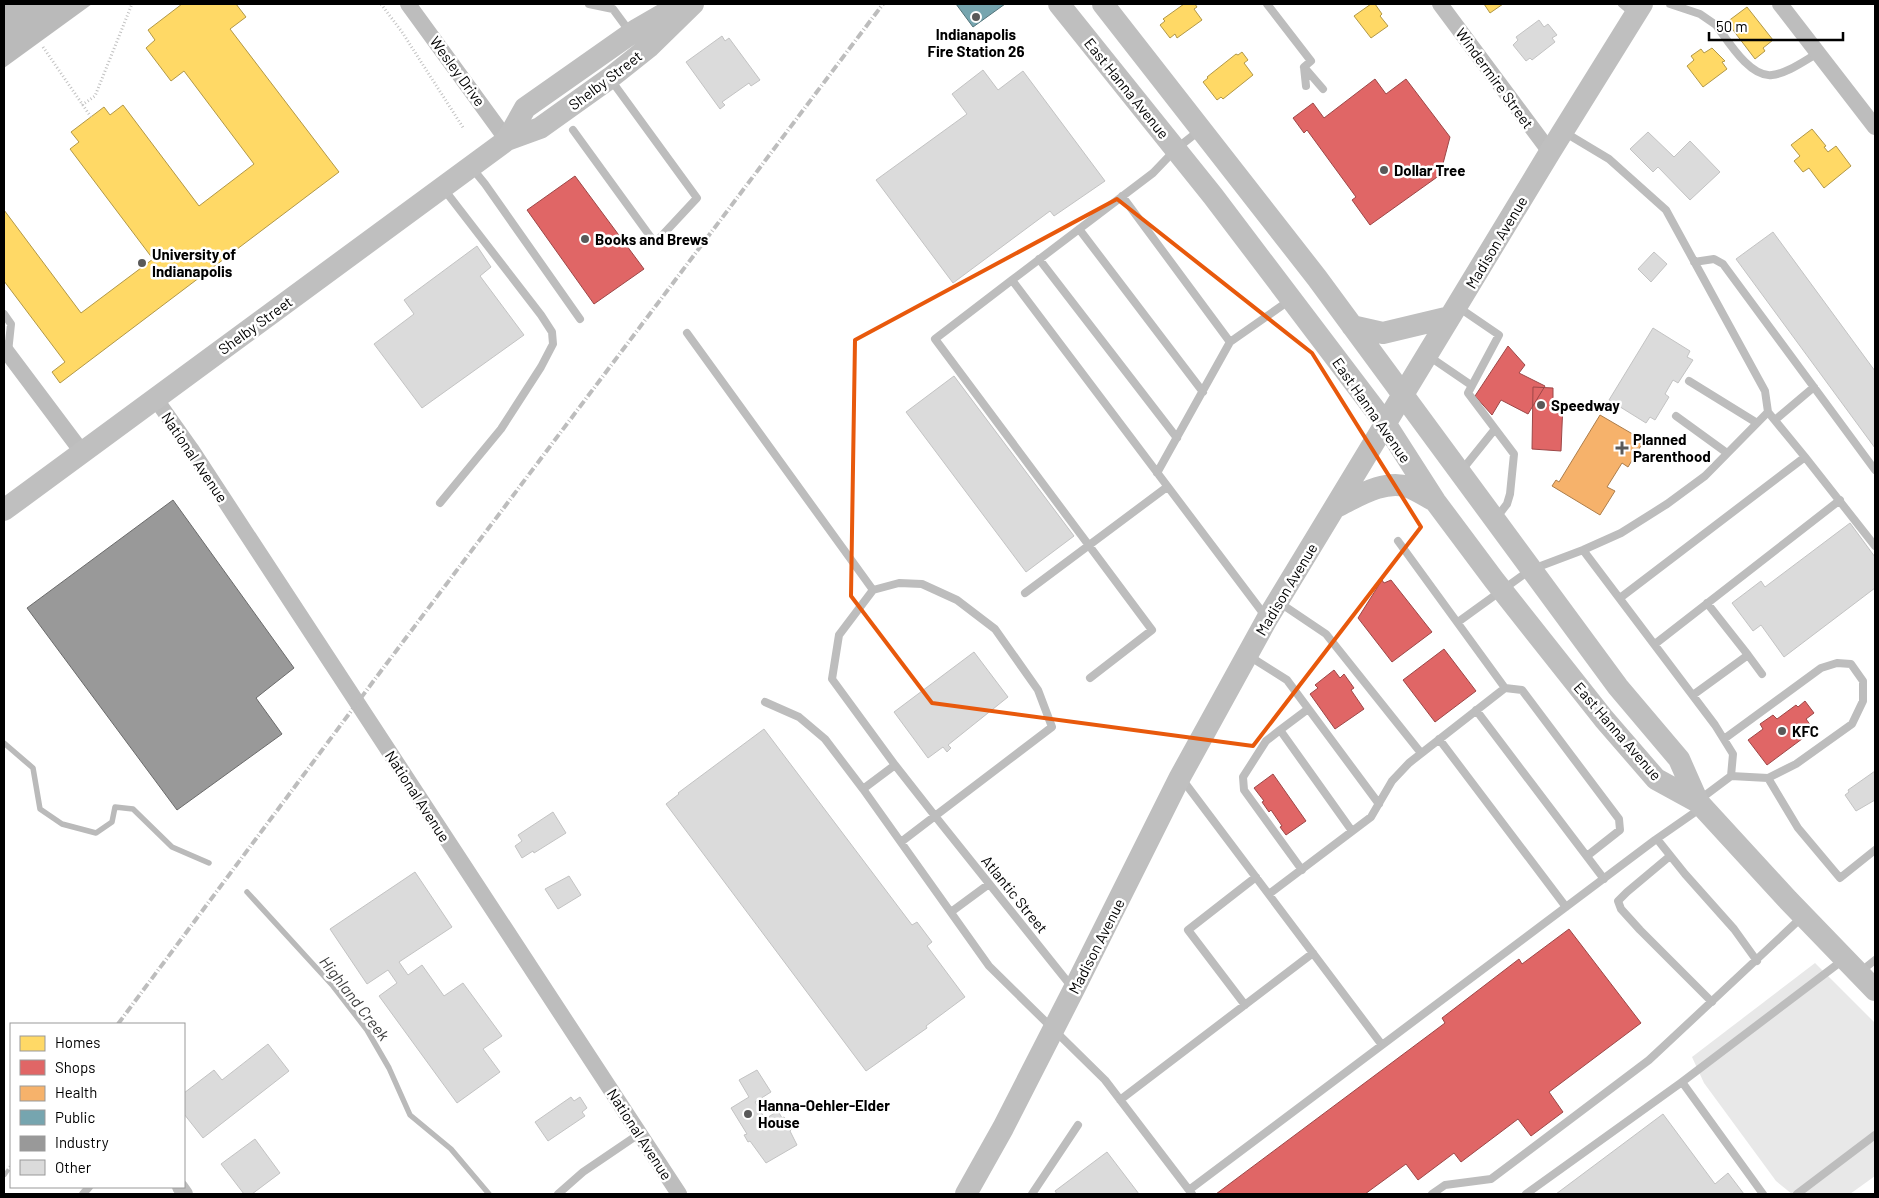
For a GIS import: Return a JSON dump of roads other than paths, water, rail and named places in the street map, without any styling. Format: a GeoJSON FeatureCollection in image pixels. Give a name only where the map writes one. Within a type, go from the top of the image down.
{"type":"FeatureCollection","features":[{"type":"Feature","properties":{"kind":"main road","name":"Shelby Street"},"geometry":{"type":"LineString","coordinates":[[507,140],[525,108],[631,33],[681,4]]}},
{"type":"Feature","properties":{"kind":"main road","name":"Shelby Street"},"geometry":{"type":"LineString","coordinates":[[4,510],[443,188],[470,166],[507,140],[540,128],[610,78],[649,47],[693,4]]}},
{"type":"Feature","properties":{"kind":"main road","name":"East Hanna Avenue"},"geometry":{"type":"LineString","coordinates":[[1059,4],[1292,299],[1385,423],[1435,501],[1502,590],[1604,719],[1656,779],[1700,804],[1804,916],[1859,964],[1875,990]]}},
{"type":"Feature","properties":{"kind":"main road","name":"East Hanna Avenue"},"geometry":{"type":"LineString","coordinates":[[1103,4],[1311,270],[1530,570],[1618,687],[1680,759],[1700,804]]}},
{"type":"Feature","properties":{"kind":"main road","name":"Madison Avenue"},"geometry":{"type":"LineString","coordinates":[[966,1194],[1003,1128],[1180,776],[1247,655],[1385,423],[1563,131],[1633,8]]}},
{"type":"Feature","properties":{"kind":"main road"},"geometry":{"type":"LineString","coordinates":[[1352,326],[1383,333],[1454,312]]}},
{"type":"Feature","properties":{"kind":"main road"},"geometry":{"type":"LineString","coordinates":[[1336,507],[1380,487],[1389,486],[1406,486],[1435,501]]}},
{"type":"Feature","properties":{"kind":"street","name":"Wesley Drive"},"geometry":{"type":"LineString","coordinates":[[408,4],[507,140]]}},
{"type":"Feature","properties":{"kind":"street","name":"Windermire Street"},"geometry":{"type":"LineString","coordinates":[[1440,4],[1550,152]]}},
{"type":"Feature","properties":{"kind":"street"},"geometry":{"type":"LineString","coordinates":[[1780,4],[1875,127]]}},
{"type":"Feature","properties":{"kind":"street"},"geometry":{"type":"LineString","coordinates":[[6,351],[82,452]]}},
{"type":"Feature","properties":{"kind":"street","name":"National Avenue"},"geometry":{"type":"LineString","coordinates":[[155,398],[191,449],[679,1194]]}},
{"type":"Feature","properties":{"kind":"lane"},"geometry":{"type":"LineString","coordinates":[[589,4],[612,6]]}},
{"type":"Feature","properties":{"kind":"lane"},"geometry":{"type":"LineString","coordinates":[[604,4],[612,6],[631,33]]}},
{"type":"Feature","properties":{"kind":"lane"},"geometry":{"type":"LineString","coordinates":[[1266,4],[1311,61],[1304,67]]}},
{"type":"Feature","properties":{"kind":"lane"},"geometry":{"type":"LineString","coordinates":[[1670,4],[1700,14],[1716,25],[1749,66],[1764,75],[1773,75],[1786,70],[1818,53]]}},
{"type":"Feature","properties":{"kind":"lane"},"geometry":{"type":"LineString","coordinates":[[1304,67],[1306,86]]}},
{"type":"Feature","properties":{"kind":"lane"},"geometry":{"type":"LineString","coordinates":[[1304,67],[1323,89]]}},
{"type":"Feature","properties":{"kind":"lane"},"geometry":{"type":"LineString","coordinates":[[573,130],[655,243],[696,198],[610,78]]}},
{"type":"Feature","properties":{"kind":"lane"},"geometry":{"type":"LineString","coordinates":[[1090,678],[1152,630],[1090,544],[935,339],[1153,173],[1201,128]]}},
{"type":"Feature","properties":{"kind":"lane"},"geometry":{"type":"LineString","coordinates":[[1563,131],[1609,158],[1666,210],[1765,391],[1768,412],[1875,546]]}},
{"type":"Feature","properties":{"kind":"lane"},"geometry":{"type":"LineString","coordinates":[[470,166],[485,184],[580,319]]}},
{"type":"Feature","properties":{"kind":"lane"},"geometry":{"type":"LineString","coordinates":[[440,503],[501,429],[553,344],[552,332],[541,315],[443,188]]}},
{"type":"Feature","properties":{"kind":"lane"},"geometry":{"type":"LineString","coordinates":[[1122,196],[1230,342]]}},
{"type":"Feature","properties":{"kind":"lane"},"geometry":{"type":"LineString","coordinates":[[1079,229],[1203,392]]}},
{"type":"Feature","properties":{"kind":"lane"},"geometry":{"type":"LineString","coordinates":[[1039,259],[1177,438]]}},
{"type":"Feature","properties":{"kind":"lane"},"geometry":{"type":"LineString","coordinates":[[1694,262],[1714,259],[1723,264],[1875,470]]}},
{"type":"Feature","properties":{"kind":"lane"},"geometry":{"type":"LineString","coordinates":[[1012,280],[1167,487],[1273,611],[1326,634],[1421,753]]}},
{"type":"Feature","properties":{"kind":"lane"},"geometry":{"type":"LineString","coordinates":[[1157,473],[1230,342],[1292,299]]}},
{"type":"Feature","properties":{"kind":"lane"},"geometry":{"type":"LineString","coordinates":[[1454,312],[1499,336],[1468,393],[1514,454],[1510,494],[1506,504],[1494,520]]}},
{"type":"Feature","properties":{"kind":"lane"},"geometry":{"type":"LineString","coordinates":[[4,314],[11,324],[6,351]]}},
{"type":"Feature","properties":{"kind":"lane"},"geometry":{"type":"LineString","coordinates":[[687,333],[873,590],[899,583],[922,584],[956,600],[995,629],[1038,690],[1052,727],[901,842]]}},
{"type":"Feature","properties":{"kind":"lane"},"geometry":{"type":"LineString","coordinates":[[1427,355],[1472,385]]}},
{"type":"Feature","properties":{"kind":"lane"},"geometry":{"type":"LineString","coordinates":[[1689,381],[1757,422]]}},
{"type":"Feature","properties":{"kind":"lane"},"geometry":{"type":"LineString","coordinates":[[1775,420],[1814,387]]}},
{"type":"Feature","properties":{"kind":"lane"},"geometry":{"type":"LineString","coordinates":[[1458,622],[1530,570],[1621,533],[1667,504],[1705,476],[1768,412]]}},
{"type":"Feature","properties":{"kind":"lane"},"geometry":{"type":"LineString","coordinates":[[1676,416],[1727,453]]}},
{"type":"Feature","properties":{"kind":"lane"},"geometry":{"type":"LineString","coordinates":[[1460,474],[1495,429]]}},
{"type":"Feature","properties":{"kind":"lane"},"geometry":{"type":"LineString","coordinates":[[1620,598],[1805,457]]}},
{"type":"Feature","properties":{"kind":"lane"},"geometry":{"type":"LineString","coordinates":[[1025,593],[1167,487]]}},
{"type":"Feature","properties":{"kind":"lane"},"geometry":{"type":"LineString","coordinates":[[1655,644],[1840,500]]}},
{"type":"Feature","properties":{"kind":"lane"},"geometry":{"type":"LineString","coordinates":[[1398,541],[1505,688]]}},
{"type":"Feature","properties":{"kind":"lane"},"geometry":{"type":"LineString","coordinates":[[765,702],[798,718],[825,739],[864,789],[989,966],[1105,1080],[1190,1192],[1657,839],[1731,776],[1733,754],[1724,739],[1655,644],[1583,550]]}},
{"type":"Feature","properties":{"kind":"lane","name":"Atlantic Street"},"geometry":{"type":"LineString","coordinates":[[873,590],[839,635],[832,679],[935,816],[1074,989]]}},
{"type":"Feature","properties":{"kind":"lane"},"geometry":{"type":"LineString","coordinates":[[1707,603],[1762,674]]}},
{"type":"Feature","properties":{"kind":"lane"},"geometry":{"type":"LineString","coordinates":[[1247,655],[1287,680],[1379,804]]}},
{"type":"Feature","properties":{"kind":"lane"},"geometry":{"type":"LineString","coordinates":[[1693,695],[1748,655]]}},
{"type":"Feature","properties":{"kind":"lane"},"geometry":{"type":"LineString","coordinates":[[1724,739],[1821,668],[1837,663],[1851,664],[1863,681],[1863,701],[1852,724],[1796,764],[1768,778],[1731,776]]}},
{"type":"Feature","properties":{"kind":"lane"},"geometry":{"type":"LineString","coordinates":[[1269,894],[1372,817],[1392,781],[1409,762],[1505,688],[1522,690],[1619,820],[1620,830],[1587,856]]}},
{"type":"Feature","properties":{"kind":"lane"},"geometry":{"type":"LineString","coordinates":[[1302,870],[1244,790],[1243,778],[1266,741],[1308,709]]}},
{"type":"Feature","properties":{"kind":"lane"},"geometry":{"type":"LineString","coordinates":[[1476,710],[1604,879]]}},
{"type":"Feature","properties":{"kind":"lane"},"geometry":{"type":"LineString","coordinates":[[1280,730],[1352,831]]}},
{"type":"Feature","properties":{"kind":"lane"},"geometry":{"type":"LineString","coordinates":[[1439,739],[1566,907]]}},
{"type":"Feature","properties":{"kind":"lane"},"geometry":{"type":"LineString","coordinates":[[864,789],[895,764]]}},
{"type":"Feature","properties":{"kind":"lane"},"geometry":{"type":"LineString","coordinates":[[1180,776],[1382,1045]]}},
{"type":"Feature","properties":{"kind":"lane"},"geometry":{"type":"LineString","coordinates":[[1768,778],[1798,828],[1840,878],[1875,850]]}},
{"type":"Feature","properties":{"kind":"lane"},"geometry":{"type":"LineString","coordinates":[[1657,839],[1734,929],[1757,961]]}},
{"type":"Feature","properties":{"kind":"lane"},"geometry":{"type":"LineString","coordinates":[[1670,856],[1618,901],[1622,909],[1640,930],[1712,1002]]}},
{"type":"Feature","properties":{"kind":"lane"},"geometry":{"type":"LineString","coordinates":[[1245,1006],[1188,930],[1256,877]]}},
{"type":"Feature","properties":{"kind":"lane"},"geometry":{"type":"LineString","coordinates":[[951,912],[989,884]]}},
{"type":"Feature","properties":{"kind":"lane"},"geometry":{"type":"LineString","coordinates":[[1432,1194],[1445,1185],[1491,1179],[1649,1060],[1804,916]]}},
{"type":"Feature","properties":{"kind":"lane"},"geometry":{"type":"LineString","coordinates":[[1120,1100],[1313,954]]}},
{"type":"Feature","properties":{"kind":"lane"},"geometry":{"type":"LineString","coordinates":[[1526,1194],[1682,1082],[1859,964]]}},
{"type":"Feature","properties":{"kind":"lane"},"geometry":{"type":"LineString","coordinates":[[1682,1082],[1763,1194]]}},
{"type":"Feature","properties":{"kind":"lane"},"geometry":{"type":"LineString","coordinates":[[1032,1194],[1078,1125]]}},
{"type":"Feature","properties":{"kind":"lane"},"geometry":{"type":"LineString","coordinates":[[558,1194],[583,1172],[640,1134]]}},
{"type":"Feature","properties":{"kind":"lane"},"geometry":{"type":"LineString","coordinates":[[1797,1194],[1875,1136]]}},
{"type":"Feature","properties":{"kind":"waterway","name":"Highland Creek"},"geometry":{"type":"LineString","coordinates":[[4,743],[33,768],[40,809],[62,824],[96,833],[112,822],[115,807],[133,809],[172,847],[209,863]]}},
{"type":"Feature","properties":{"kind":"waterway","name":"Highland Creek"},"geometry":{"type":"LineString","coordinates":[[247,892],[333,986],[367,1030],[389,1068],[410,1115],[451,1149],[489,1194]]}},
{"type":"Feature","properties":{"kind":"railway"},"geometry":{"type":"LineString","coordinates":[[119,1023],[883,4]]}},
{"type":"Feature","properties":{"kind":"railway"},"geometry":{"type":"LineString","coordinates":[[4,1176],[10,1167]]}},
{"type":"Feature","properties":{"kind":"place","name":"Indianapolis Fire Station 26"},"geometry":{"type":"Point","coordinates":[976,17]}},
{"type":"Feature","properties":{"kind":"place","name":"Dollar Tree"},"geometry":{"type":"Point","coordinates":[1384,170]}},
{"type":"Feature","properties":{"kind":"place","name":"Books and Brews"},"geometry":{"type":"Point","coordinates":[585,239]}},
{"type":"Feature","properties":{"kind":"place","name":"University of Indianapolis"},"geometry":{"type":"Point","coordinates":[142,263]}},
{"type":"Feature","properties":{"kind":"place","name":"Speedway"},"geometry":{"type":"Point","coordinates":[1541,405]}},
{"type":"Feature","properties":{"kind":"place","name":"Planned Parenthood"},"geometry":{"type":"Point","coordinates":[1622,448]}},
{"type":"Feature","properties":{"kind":"place","name":"KFC"},"geometry":{"type":"Point","coordinates":[1782,731]}},
{"type":"Feature","properties":{"kind":"place","name":"Hanna-Oehler-Elder House"},"geometry":{"type":"Point","coordinates":[748,1114]}}]}
